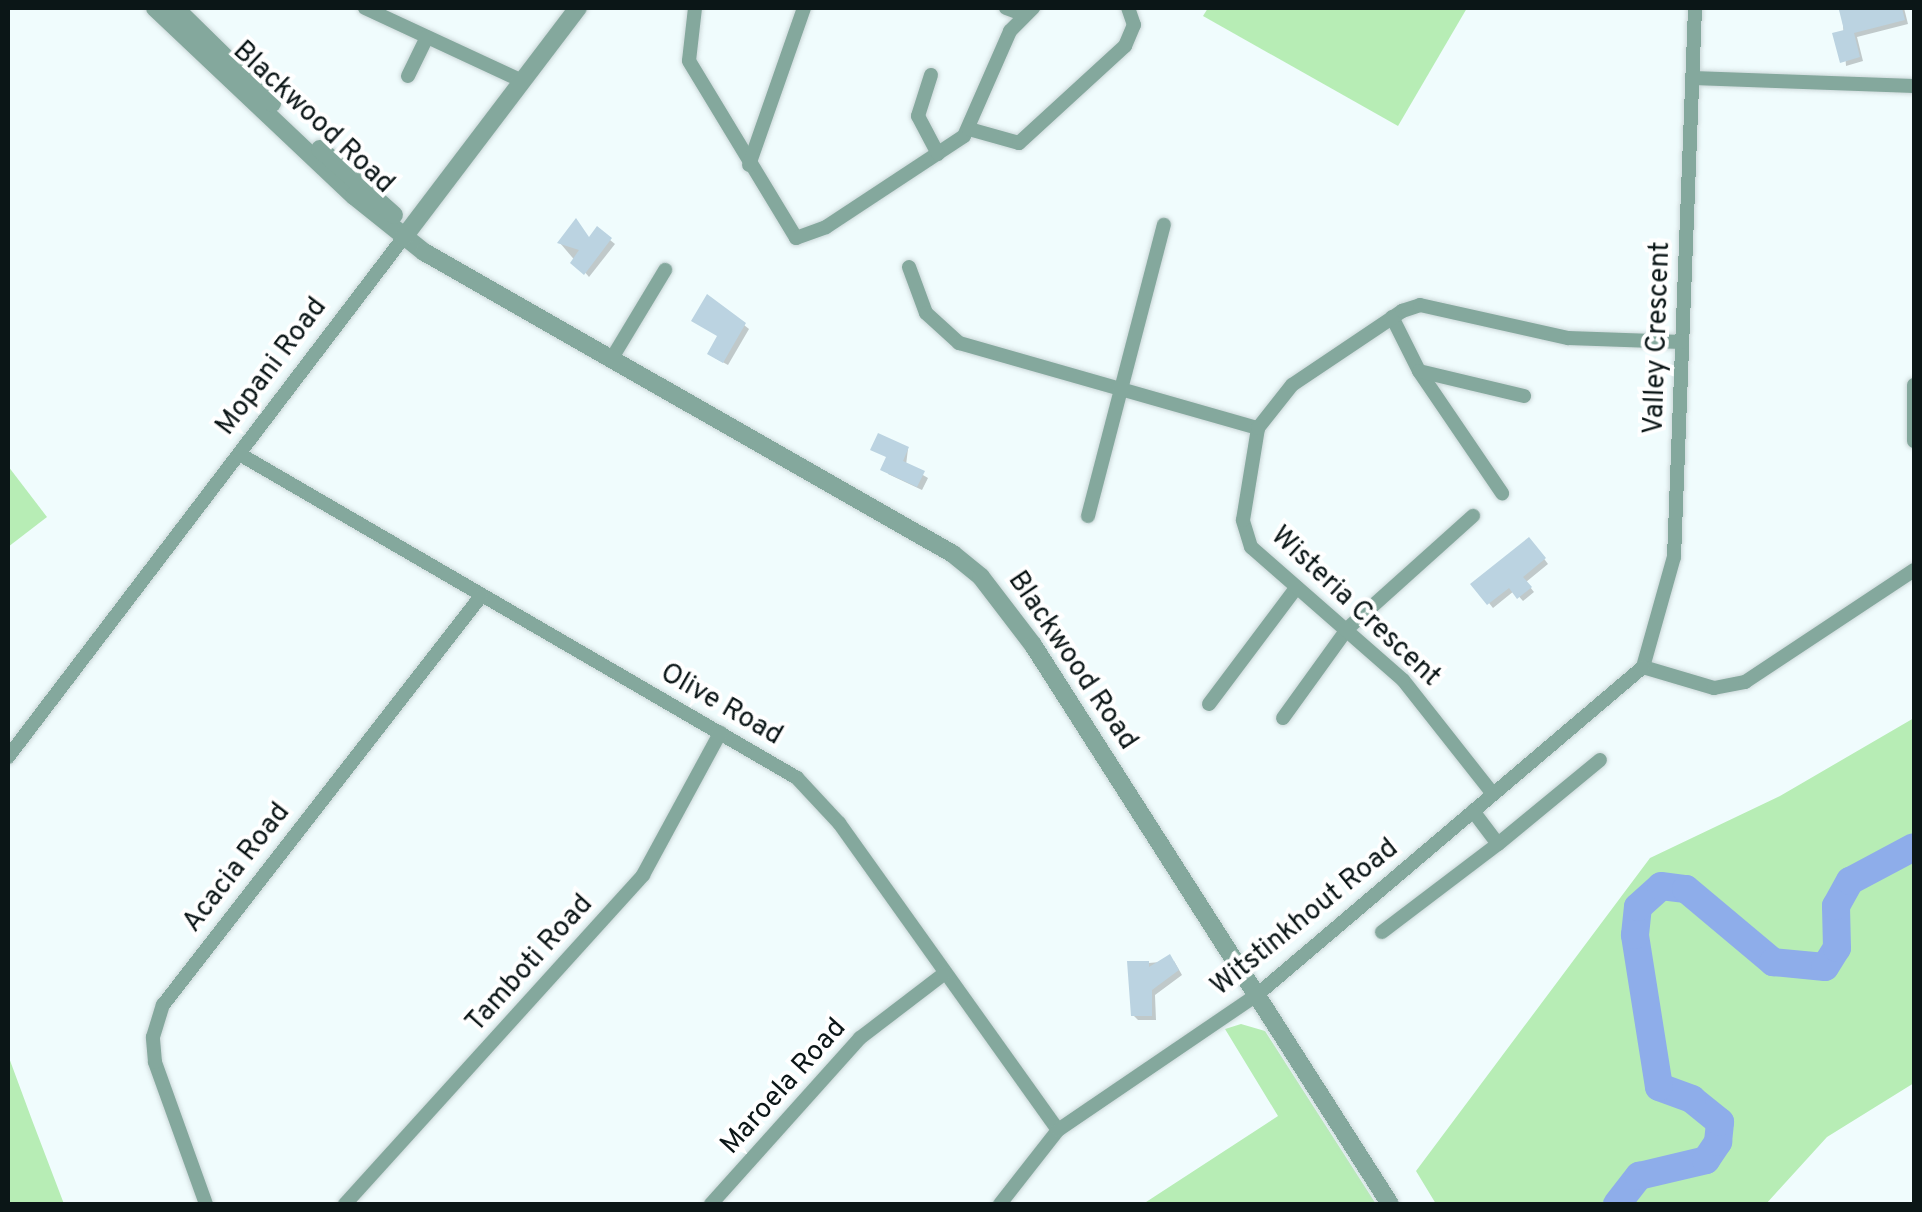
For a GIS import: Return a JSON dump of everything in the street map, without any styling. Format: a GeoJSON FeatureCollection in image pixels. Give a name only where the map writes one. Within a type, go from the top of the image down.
{"type":"FeatureCollection","features":[{"type":"Feature","properties":{"kind":"street","name":"Blackwood Road"},"geometry":{"type":"LineString","coordinates":[[155,8],[441,260],[953,554],[994,590],[1390,1204]]}},
{"type":"Feature","properties":{"kind":"street","name":"Blackwood Road"},"geometry":{"type":"LineString","coordinates":[[175,8],[407,233]]}},
{"type":"Feature","properties":{"kind":"street"},"geometry":{"type":"LineString","coordinates":[[365,8],[522,81]]}},
{"type":"Feature","properties":{"kind":"street","name":"Mopani Road"},"geometry":{"type":"LineString","coordinates":[[8,757],[578,8]]}},
{"type":"Feature","properties":{"kind":"street"},"geometry":{"type":"LineString","coordinates":[[695,8],[689,61],[796,238],[826,227],[938,154],[969,128],[1010,31],[1029,11]]}},
{"type":"Feature","properties":{"kind":"street"},"geometry":{"type":"LineString","coordinates":[[748,164],[804,8]]}},
{"type":"Feature","properties":{"kind":"street"},"geometry":{"type":"LineString","coordinates":[[1006,8],[1029,11]]}},
{"type":"Feature","properties":{"kind":"street"},"geometry":{"type":"LineString","coordinates":[[969,128],[1019,143],[1125,46],[1134,25],[1128,8]]}},
{"type":"Feature","properties":{"kind":"street","name":"Valley Crescent"},"geometry":{"type":"LineString","coordinates":[[1644,666],[1674,557],[1695,8]]}},
{"type":"Feature","properties":{"kind":"street"},"geometry":{"type":"LineString","coordinates":[[408,76],[427,37]]}},
{"type":"Feature","properties":{"kind":"street"},"geometry":{"type":"LineString","coordinates":[[931,75],[918,116],[938,154]]}},
{"type":"Feature","properties":{"kind":"street"},"geometry":{"type":"LineString","coordinates":[[1693,78],[1914,86]]}},
{"type":"Feature","properties":{"kind":"street"},"geometry":{"type":"LineString","coordinates":[[1088,516],[1125,392],[1164,225]]}},
{"type":"Feature","properties":{"kind":"street"},"geometry":{"type":"LineString","coordinates":[[910,267],[926,313],[959,343],[1258,428],[1292,385],[1392,317],[1420,305],[1568,338],[1682,342]]}},
{"type":"Feature","properties":{"kind":"street"},"geometry":{"type":"LineString","coordinates":[[612,358],[664,270]]}},
{"type":"Feature","properties":{"kind":"street"},"geometry":{"type":"LineString","coordinates":[[1392,317],[1419,371],[1502,493]]}},
{"type":"Feature","properties":{"kind":"street"},"geometry":{"type":"LineString","coordinates":[[1419,371],[1524,396]]}},
{"type":"Feature","properties":{"kind":"street"},"geometry":{"type":"LineString","coordinates":[[1914,386],[1914,441]]}},
{"type":"Feature","properties":{"kind":"street","name":"Wisteria Crescent"},"geometry":{"type":"LineString","coordinates":[[1258,428],[1245,531],[1258,556],[1348,628],[1403,680],[1493,794]]}},
{"type":"Feature","properties":{"kind":"street","name":"Olive Road"},"geometry":{"type":"LineString","coordinates":[[242,454],[720,733],[815,796],[1058,1130]]}},
{"type":"Feature","properties":{"kind":"street"},"geometry":{"type":"LineString","coordinates":[[1283,718],[1348,628],[1473,516]]}},
{"type":"Feature","properties":{"kind":"street"},"geometry":{"type":"LineString","coordinates":[[1644,666],[1714,688],[1746,682],[1914,570]]}},
{"type":"Feature","properties":{"kind":"street"},"geometry":{"type":"LineString","coordinates":[[1209,704],[1297,587]]}},
{"type":"Feature","properties":{"kind":"street","name":"Acacia Road"},"geometry":{"type":"LineString","coordinates":[[206,1204],[156,1062],[153,1037],[163,1005],[481,596]]}},
{"type":"Feature","properties":{"kind":"street","name":"Witstinkhout Road"},"geometry":{"type":"LineString","coordinates":[[1000,1204],[1058,1130],[1258,994],[1644,666]]}},
{"type":"Feature","properties":{"kind":"street","name":"Tamboti Road"},"geometry":{"type":"LineString","coordinates":[[345,1204],[643,875],[720,733]]}},
{"type":"Feature","properties":{"kind":"street"},"geometry":{"type":"LineString","coordinates":[[1382,932],[1600,760]]}},
{"type":"Feature","properties":{"kind":"street"},"geometry":{"type":"LineString","coordinates":[[1473,812],[1498,844]]}},
{"type":"Feature","properties":{"kind":"street","name":"Maroela Road"},"geometry":{"type":"LineString","coordinates":[[712,1204],[860,1038],[945,973]]}},
{"type":"Feature","properties":{"kind":"green space"},"geometry":{"type":"Polygon","coordinates":[[[1208,8],[1467,8],[1398,126],[1203,16],[1208,8]]]}},
{"type":"Feature","properties":{"kind":"green space"},"geometry":{"type":"Polygon","coordinates":[[[8,466],[47,517],[8,547],[8,466]]]}},
{"type":"Feature","properties":{"kind":"green space"},"geometry":{"type":"Polygon","coordinates":[[[1914,718],[1914,1083],[1827,1137],[1766,1204],[1436,1204],[1416,1171],[1650,858],[1780,796],[1914,718]]]}},
{"type":"Feature","properties":{"kind":"green space"},"geometry":{"type":"Polygon","coordinates":[[[1241,1024],[1265,1031],[1376,1204],[1143,1204],[1278,1116],[1225,1029],[1241,1024]]]}},
{"type":"Feature","properties":{"kind":"green space"},"geometry":{"type":"Polygon","coordinates":[[[8,1055],[32,1120],[64,1204],[8,1204],[8,1055]]]}},
{"type":"Feature","properties":{"kind":"building"},"geometry":{"type":"Polygon","coordinates":[[[1902,8],[1905,20],[1854,33],[1860,57],[1840,63],[1832,33],[1844,30],[1839,10],[1902,8]]]}},
{"type":"Feature","properties":{"kind":"building"},"geometry":{"type":"Polygon","coordinates":[[[576,218],[589,237],[597,226],[612,238],[584,275],[570,263],[579,250],[557,243],[576,218]]]}},
{"type":"Feature","properties":{"kind":"building"},"geometry":{"type":"Polygon","coordinates":[[[707,294],[746,323],[723,363],[707,354],[717,336],[691,321],[707,294]]]}},
{"type":"Feature","properties":{"kind":"building"},"geometry":{"type":"Polygon","coordinates":[[[878,433],[909,447],[903,461],[925,471],[917,487],[880,470],[886,457],[870,450],[878,433]]]}},
{"type":"Feature","properties":{"kind":"building"},"geometry":{"type":"Polygon","coordinates":[[[1529,537],[1546,558],[1523,577],[1532,587],[1517,599],[1509,588],[1487,605],[1470,584],[1529,537]]]}},
{"type":"Feature","properties":{"kind":"building"},"geometry":{"type":"Polygon","coordinates":[[[1170,954],[1179,970],[1152,990],[1152,1016],[1131,1016],[1127,961],[1149,961],[1149,967],[1170,954]]]}},
{"type":"Feature","properties":{"kind":"waterway"},"geometry":{"type":"LineString","coordinates":[[1617,1204],[1639,1176],[1706,1160],[1718,1142],[1720,1122],[1692,1099],[1659,1087],[1635,935],[1638,907],[1661,886],[1686,889],[1773,962],[1825,967],[1837,948],[1836,906],[1850,881],[1914,847]]}}]}
